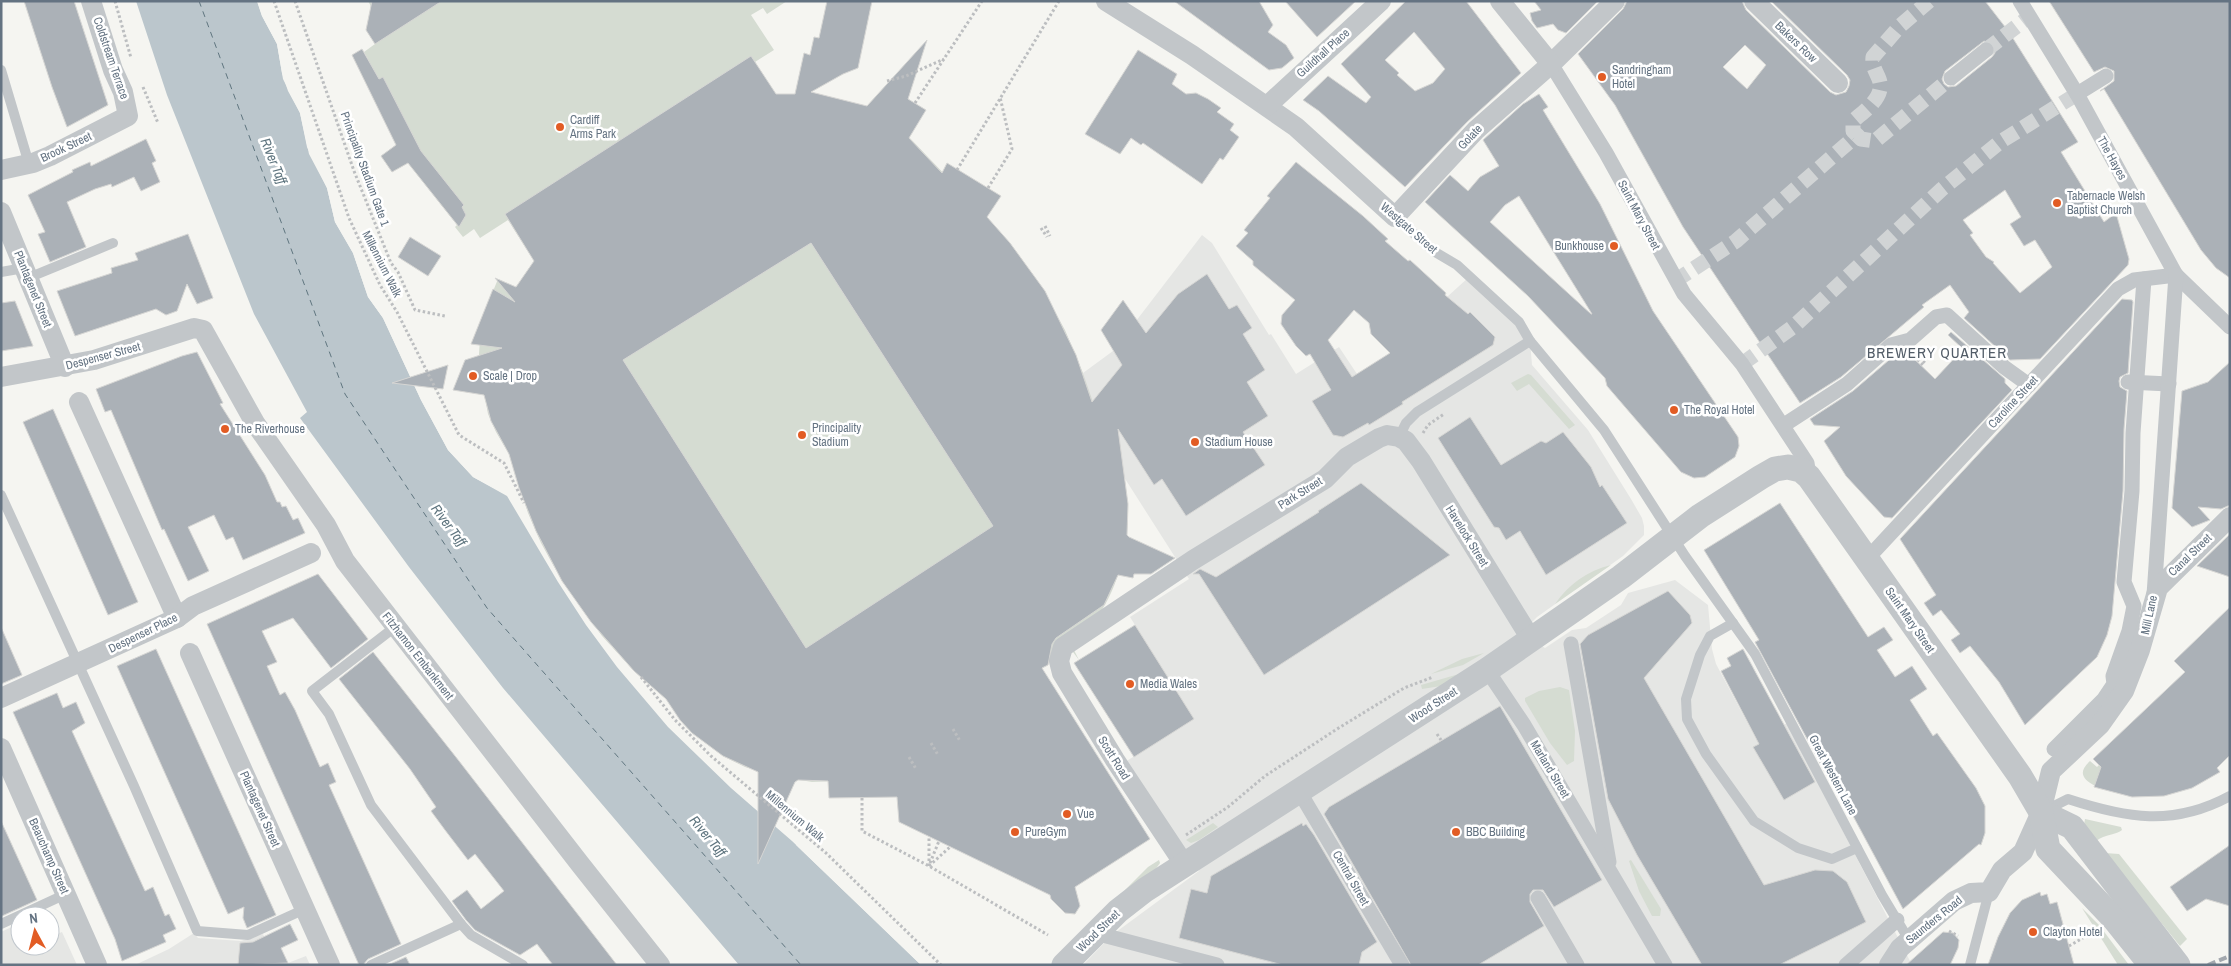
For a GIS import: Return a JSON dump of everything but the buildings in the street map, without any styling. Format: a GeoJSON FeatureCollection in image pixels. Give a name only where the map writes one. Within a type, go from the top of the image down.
{"type":"FeatureCollection","features":[{"type":"Feature","properties":{"kind":"street","name":"Coldstream Terrace"},"geometry":{"type":"LineString","coordinates":[[91,1],[113,70],[123,92],[128,116]]}},
{"type":"Feature","properties":{"kind":"street","name":"Westgate Street"},"geometry":{"type":"LineString","coordinates":[[1106,1],[1192,55],[1267,106],[1307,136],[1395,217]]}},
{"type":"Feature","properties":{"kind":"street","name":"Guildhall Place"},"geometry":{"type":"LineString","coordinates":[[1267,106],[1381,1]]}},
{"type":"Feature","properties":{"kind":"street","name":"Saint Mary Street"},"geometry":{"type":"LineString","coordinates":[[1500,1],[1551,64],[1602,145],[1684,294],[1742,364],[1807,463],[1809,477],[2020,776],[2041,812],[2048,849],[2115,920],[2151,965]]}},
{"type":"Feature","properties":{"kind":"street","name":"Golate"},"geometry":{"type":"LineString","coordinates":[[1395,217],[1476,130],[1551,64],[1615,1]]}},
{"type":"Feature","properties":{"kind":"street","name":"Bakers Row"},"geometry":{"type":"LineString","coordinates":[[1754,1],[1838,82]]}},
{"type":"Feature","properties":{"kind":"street","name":"The Hayes"},"geometry":{"type":"LineString","coordinates":[[2020,1],[2077,94],[2176,275]]}},
{"type":"Feature","properties":{"kind":"street"},"geometry":{"type":"LineString","coordinates":[[1951,78],[1986,50]]}},
{"type":"Feature","properties":{"kind":"street"},"geometry":{"type":"LineString","coordinates":[[2077,94],[2106,76]]}},
{"type":"Feature","properties":{"kind":"street","name":"Brook Street"},"geometry":{"type":"LineString","coordinates":[[1,170],[29,164],[64,149],[128,116]]}},
{"type":"Feature","properties":{"kind":"street","name":"Plantagenet Street"},"geometry":{"type":"LineString","coordinates":[[1,212],[65,367]]}},
{"type":"Feature","properties":{"kind":"street"},"geometry":{"type":"LineString","coordinates":[[2176,275],[2226,321]]}},
{"type":"Feature","properties":{"kind":"street","name":"Caroline Street"},"geometry":{"type":"LineString","coordinates":[[1867,559],[2118,289],[2128,282],[2176,275]]}},
{"type":"Feature","properties":{"kind":"street","name":"Mill Lane"},"geometry":{"type":"LineString","coordinates":[[1989,892],[2002,870],[2023,852],[2041,812],[2051,771],[2100,724],[2124,691],[2145,636],[2154,595],[2176,275]]}},
{"type":"Feature","properties":{"kind":"street","name":"Mill Lane"},"geometry":{"type":"LineString","coordinates":[[2054,750],[2098,705],[2114,684],[2113,676],[2129,631],[2134,606],[2124,582],[2132,491],[2133,382],[2144,279]]}},
{"type":"Feature","properties":{"kind":"street"},"geometry":{"type":"LineString","coordinates":[[1784,426],[1847,384],[1891,345],[1910,340],[1936,317],[1941,315],[1947,315],[2004,367],[2029,385]]}},
{"type":"Feature","properties":{"kind":"street","name":"Despenser Street"},"geometry":{"type":"LineString","coordinates":[[1,377],[65,367],[128,350],[194,328],[203,330]]}},
{"type":"Feature","properties":{"kind":"street","name":"Fitzhamon Embankment"},"geometry":{"type":"LineString","coordinates":[[203,330],[256,423],[326,525],[340,554],[660,965]]}},
{"type":"Feature","properties":{"kind":"street"},"geometry":{"type":"LineString","coordinates":[[2133,382],[2169,384]]}},
{"type":"Feature","properties":{"kind":"street"},"geometry":{"type":"LineString","coordinates":[[79,402],[177,618]]}},
{"type":"Feature","properties":{"kind":"street","name":"Park Street"},"geometry":{"type":"LineString","coordinates":[[1064,647],[1193,560],[1324,479],[1348,457],[1379,438],[1387,435],[1399,437]]}},
{"type":"Feature","properties":{"kind":"street","name":"Havelock Street"},"geometry":{"type":"LineString","coordinates":[[1399,437],[1406,441],[1421,461],[1530,639]]}},
{"type":"Feature","properties":{"kind":"street","name":"Wood Street"},"geometry":{"type":"LineString","coordinates":[[1064,965],[1095,933],[1144,890],[1177,854],[1299,791],[1487,670],[1627,573],[1700,516],[1775,469],[1796,468],[1809,477]]}},
{"type":"Feature","properties":{"kind":"street","name":"Canal Street"},"geometry":{"type":"LineString","coordinates":[[2154,595],[2162,582],[2230,518]]}},
{"type":"Feature","properties":{"kind":"street","name":"Despenser Place"},"geometry":{"type":"LineString","coordinates":[[1,698],[177,618],[193,606],[311,553]]}},
{"type":"Feature","properties":{"kind":"street","name":"Marland Street"},"geometry":{"type":"LineString","coordinates":[[1571,644],[1610,870]]}},
{"type":"Feature","properties":{"kind":"street","name":"Scott Road"},"geometry":{"type":"LineString","coordinates":[[1064,647],[1059,661],[1062,673],[1115,760],[1177,854]]}},
{"type":"Feature","properties":{"kind":"street","name":"Plantagenet Street"},"geometry":{"type":"LineString","coordinates":[[190,653],[330,965]]}},
{"type":"Feature","properties":{"kind":"street","name":"Marland Street"},"geometry":{"type":"LineString","coordinates":[[1487,670],[1524,725],[1665,965]]}},
{"type":"Feature","properties":{"kind":"street","name":"Beauchamp Street"},"geometry":{"type":"LineString","coordinates":[[1,748],[97,965]]}},
{"type":"Feature","properties":{"kind":"street","name":"Central Street"},"geometry":{"type":"LineString","coordinates":[[1299,791],[1402,965]]}},
{"type":"Feature","properties":{"kind":"street"},"geometry":{"type":"LineString","coordinates":[[2041,812],[2072,826],[2178,965]]}},
{"type":"Feature","properties":{"kind":"street","name":"Saunders Road"},"geometry":{"type":"LineString","coordinates":[[1889,965],[1900,948],[1954,901],[1971,893],[1989,892]]}},
{"type":"Feature","properties":{"kind":"street"},"geometry":{"type":"LineString","coordinates":[[1538,898],[1576,965]]}},
{"type":"Feature","properties":{"kind":"street","name":"Saunders Road"},"geometry":{"type":"LineString","coordinates":[[1846,965],[1897,920]]}},
{"type":"Feature","properties":{"kind":"street"},"geometry":{"type":"LineString","coordinates":[[1095,933],[1217,965]]}},
{"type":"Feature","properties":{"kind":"lane"},"geometry":{"type":"LineString","coordinates":[[1,70],[29,164]]}},
{"type":"Feature","properties":{"kind":"lane","name":"Westgate Street"},"geometry":{"type":"LineString","coordinates":[[1395,217],[1434,252],[1456,264],[1519,322],[1530,341],[1604,430],[1672,537]]}},
{"type":"Feature","properties":{"kind":"lane"},"geometry":{"type":"LineString","coordinates":[[1,272],[26,273],[113,243]]}},
{"type":"Feature","properties":{"kind":"lane"},"geometry":{"type":"LineString","coordinates":[[1399,437],[1406,423],[1417,412],[1530,341]]}},
{"type":"Feature","properties":{"kind":"lane"},"geometry":{"type":"LineString","coordinates":[[1,495],[198,931],[248,935],[305,909]]}},
{"type":"Feature","properties":{"kind":"lane","name":"Great Western Lane"},"geometry":{"type":"LineString","coordinates":[[1672,537],[1755,654],[1857,848],[1909,940]]}},
{"type":"Feature","properties":{"kind":"lane"},"geometry":{"type":"LineString","coordinates":[[1733,623],[1710,636],[1700,655],[1686,699],[1687,719],[1706,754],[1754,821],[1798,848],[1832,860],[1857,848]]}},
{"type":"Feature","properties":{"kind":"lane"},"geometry":{"type":"LineString","coordinates":[[395,627],[312,691],[329,714],[371,806],[461,924],[471,935],[523,965]]}},
{"type":"Feature","properties":{"kind":"lane"},"geometry":{"type":"LineString","coordinates":[[2041,812],[2068,799],[2111,813],[2151,817],[2174,815],[2196,810],[2230,796]]}},
{"type":"Feature","properties":{"kind":"lane"},"geometry":{"type":"LineString","coordinates":[[1970,965],[1989,892]]}},
{"type":"Feature","properties":{"kind":"lane"},"geometry":{"type":"LineString","coordinates":[[1,924],[66,894]]}},
{"type":"Feature","properties":{"kind":"lane"},"geometry":{"type":"LineString","coordinates":[[370,965],[461,924]]}},
{"type":"Feature","properties":{"kind":"path"},"geometry":{"type":"LineString","coordinates":[[115,1],[134,65]]}},
{"type":"Feature","properties":{"kind":"path","name":"Millennium Walk"},"geometry":{"type":"LineString","coordinates":[[274,1],[349,218],[380,285],[406,328],[459,435],[504,463],[524,503]]}},
{"type":"Feature","properties":{"kind":"path","name":"Principality Stadium Gate 1"},"geometry":{"type":"LineString","coordinates":[[296,1],[354,171],[391,263],[398,272],[415,310],[446,316]]}},
{"type":"Feature","properties":{"kind":"path"},"geometry":{"type":"LineString","coordinates":[[915,103],[982,1]]}},
{"type":"Feature","properties":{"kind":"path"},"geometry":{"type":"LineString","coordinates":[[957,170],[1059,1]]}},
{"type":"Feature","properties":{"kind":"path"},"geometry":{"type":"LineString","coordinates":[[887,81],[906,76],[945,58]]}},
{"type":"Feature","properties":{"kind":"path"},"geometry":{"type":"LineString","coordinates":[[139,80],[158,123]]}},
{"type":"Feature","properties":{"kind":"path"},"geometry":{"type":"LineString","coordinates":[[988,188],[1012,149],[1000,97]]}},
{"type":"Feature","properties":{"kind":"path"},"geometry":{"type":"LineString","coordinates":[[1043,227],[1048,236]]}},
{"type":"Feature","properties":{"kind":"path"},"geometry":{"type":"LineString","coordinates":[[1908,351],[1923,365]]}},
{"type":"Feature","properties":{"kind":"path"},"geometry":{"type":"LineString","coordinates":[[1422,434],[1428,425],[1450,410]]}},
{"type":"Feature","properties":{"kind":"path","name":"Millennium Walk"},"geometry":{"type":"LineString","coordinates":[[641,677],[675,720],[711,756],[826,853],[942,965]]}},
{"type":"Feature","properties":{"kind":"path"},"geometry":{"type":"LineString","coordinates":[[1177,854],[1265,776],[1404,688],[1435,677]]}},
{"type":"Feature","properties":{"kind":"path"},"geometry":{"type":"LineString","coordinates":[[953,729],[960,741]]}},
{"type":"Feature","properties":{"kind":"path"},"geometry":{"type":"LineString","coordinates":[[1438,734],[1441,740]]}},
{"type":"Feature","properties":{"kind":"path"},"geometry":{"type":"LineString","coordinates":[[931,743],[938,755]]}},
{"type":"Feature","properties":{"kind":"path"},"geometry":{"type":"LineString","coordinates":[[909,757],[916,769]]}},
{"type":"Feature","properties":{"kind":"path"},"geometry":{"type":"LineString","coordinates":[[862,798],[862,831],[929,866],[1048,936]]}},
{"type":"Feature","properties":{"kind":"path"},"geometry":{"type":"LineString","coordinates":[[929,836],[929,866]]}},
{"type":"Feature","properties":{"kind":"path"},"geometry":{"type":"LineString","coordinates":[[929,866],[939,842]]}},
{"type":"Feature","properties":{"kind":"path"},"geometry":{"type":"LineString","coordinates":[[929,866],[950,846]]}},
{"type":"Feature","properties":{"kind":"path"},"geometry":{"type":"LineString","coordinates":[[1949,931],[1958,936]]}},
{"type":"Feature","properties":{"kind":"path"},"geometry":{"type":"LineString","coordinates":[[2069,946],[2084,938]]}},
{"type":"Feature","properties":{"kind":"shaded area","name":"Principality Stadium"},"geometry":{"type":"Polygon","coordinates":[[[368,1],[787,1],[767,14],[763,8],[751,15],[774,50],[755,62],[788,113],[908,136],[1010,243],[1036,279],[1065,330],[1083,373],[1128,504],[1127,533],[1122,562],[1106,604],[1072,646],[1079,660],[1070,648],[933,738],[832,781],[812,782],[777,776],[745,767],[723,756],[692,733],[680,720],[666,699],[634,671],[602,636],[562,581],[541,543],[528,513],[509,454],[488,414],[479,354],[480,339],[489,301],[498,279],[516,287],[534,261],[508,220],[480,238],[474,229],[463,237],[455,227],[457,225],[408,163],[392,172],[381,156],[396,145],[361,62],[368,59],[364,52],[375,44],[366,30],[374,12],[368,1]]]}},
{"type":"Feature","properties":{"kind":"shaded area"},"geometry":{"type":"Polygon","coordinates":[[[1202,235],[1212,243],[1269,335],[1271,334],[1296,374],[1339,347],[1357,374],[1418,337],[1447,297],[1469,277],[1519,322],[1530,341],[1532,365],[1588,430],[1631,499],[1642,518],[1644,526],[1644,535],[1623,556],[1537,617],[1530,624],[1531,639],[1545,648],[1572,630],[1586,628],[1621,605],[1628,593],[1675,580],[1708,605],[1712,649],[1716,664],[1756,739],[1787,723],[1910,961],[1906,965],[1083,965],[1112,935],[1199,871],[1125,762],[1194,719],[1130,617],[1189,579],[1122,474],[1097,419],[1083,373],[1113,351],[1202,235]]]}},
{"type":"Feature","properties":{"kind":"shaded area"},"geometry":{"type":"Polygon","coordinates":[[[1528,374],[1531,375],[1575,425],[1569,429],[1529,384],[1517,391],[1511,383],[1528,374]]]}},
{"type":"Feature","properties":{"kind":"shaded area"},"geometry":{"type":"Polygon","coordinates":[[[1611,565],[1555,604],[1566,590],[1579,579],[1611,565]]]}},
{"type":"Feature","properties":{"kind":"shaded area"},"geometry":{"type":"Polygon","coordinates":[[[1484,653],[1463,665],[1431,674],[1462,659],[1484,653]]]}},
{"type":"Feature","properties":{"kind":"shaded area"},"geometry":{"type":"Polygon","coordinates":[[[1459,674],[1441,686],[1422,689],[1421,685],[1459,674]]]}},
{"type":"Feature","properties":{"kind":"shaded area"},"geometry":{"type":"Polygon","coordinates":[[[1560,687],[1569,690],[1575,731],[1574,761],[1567,765],[1550,743],[1525,701],[1525,698],[1539,691],[1560,687]]]}},
{"type":"Feature","properties":{"kind":"shaded area"},"geometry":{"type":"Polygon","coordinates":[[[2090,761],[2097,767],[2099,765],[2105,771],[2095,786],[2087,781],[2083,775],[2086,765],[2090,761]]]}},
{"type":"Feature","properties":{"kind":"shaded area"},"geometry":{"type":"Polygon","coordinates":[[[2085,819],[2121,827],[2122,830],[2096,841],[2084,825],[2085,819]]]}},
{"type":"Feature","properties":{"kind":"shaded area"},"geometry":{"type":"Polygon","coordinates":[[[1213,823],[1218,827],[1199,840],[1191,843],[1186,840],[1213,823]]]}},
{"type":"Feature","properties":{"kind":"shaded area"},"geometry":{"type":"Polygon","coordinates":[[[2105,853],[2119,854],[2187,939],[2180,946],[2105,853]]]}},
{"type":"Feature","properties":{"kind":"shaded area"},"geometry":{"type":"Polygon","coordinates":[[[1159,860],[1160,863],[1155,870],[1124,891],[1148,867],[1159,860]]]}},
{"type":"Feature","properties":{"kind":"shaded area"},"geometry":{"type":"Polygon","coordinates":[[[1631,860],[1661,909],[1660,916],[1652,916],[1639,891],[1629,861],[1631,860]]]}},
{"type":"Feature","properties":{"kind":"shaded area"},"geometry":{"type":"Polygon","coordinates":[[[2082,908],[2099,925],[2129,965],[2118,965],[2082,908]]]}},
{"type":"Feature","properties":{"kind":"shaded area"},"geometry":{"type":"Polygon","coordinates":[[[10,928],[10,956],[60,956],[60,933],[62,932],[77,965],[1,965],[1,932],[10,928]]]}},
{"type":"Feature","properties":{"kind":"shaded area"},"geometry":{"type":"Polygon","coordinates":[[[194,933],[198,938],[241,941],[263,934],[273,962],[288,963],[306,956],[310,965],[135,965],[169,949],[194,933]]]}},
{"type":"Feature","properties":{"kind":"water","name":"River Taff"},"geometry":{"type":"Polygon","coordinates":[[[136,1],[257,1],[262,16],[277,44],[283,79],[300,113],[307,147],[327,188],[335,222],[353,253],[368,297],[383,318],[421,400],[448,450],[473,477],[507,496],[586,625],[617,667],[668,727],[731,788],[792,841],[921,965],[739,965],[503,688],[409,567],[300,418],[307,412],[254,314],[167,95],[136,1]]]}},
{"type":"Feature","properties":{"kind":"pier"},"geometry":{"type":"Polygon","coordinates":[[[257,1],[259,1],[279,43],[284,73],[303,112],[312,153],[329,187],[337,221],[355,252],[370,295],[385,317],[423,399],[450,449],[469,471],[507,493],[505,494],[473,477],[448,450],[421,400],[383,318],[368,297],[353,253],[335,222],[327,188],[309,154],[300,113],[288,91],[282,73],[277,44],[262,16],[257,1]]]}},
{"type":"Feature","properties":{"kind":"pier"},"geometry":{"type":"Polygon","coordinates":[[[796,845],[800,845],[924,965],[921,965],[796,845]]]}},
{"type":"Feature","properties":{"kind":"ferry route"},"geometry":{"type":"LineString","coordinates":[[199,1],[345,394],[487,608],[801,965]]}},
{"type":"Feature","properties":{"kind":"tunnel"},"geometry":{"type":"LineString","coordinates":[[1675,281],[1736,241],[1857,135],[1853,131],[1853,121],[1873,103],[1879,92],[1879,79],[1873,57],[1900,26],[1929,1]]}},
{"type":"Feature","properties":{"kind":"tunnel"},"geometry":{"type":"LineString","coordinates":[[1986,50],[2030,16]]}},
{"type":"Feature","properties":{"kind":"tunnel"},"geometry":{"type":"LineString","coordinates":[[1857,135],[1861,139],[1875,141],[1951,78]]}},
{"type":"Feature","properties":{"kind":"tunnel"},"geometry":{"type":"LineString","coordinates":[[1742,364],[1793,327],[1942,189],[2000,142],[2077,94]]}},
{"type":"Feature","properties":{"kind":"railway"},"geometry":{"type":"LineString","coordinates":[[2208,965],[2230,956]]}},
{"type":"Feature","properties":{"kind":"place","name":"Sandringham Hotel"},"geometry":{"type":"Point","coordinates":[1602,77]}},
{"type":"Feature","properties":{"kind":"place","name":"Cardiff Arms Park"},"geometry":{"type":"Point","coordinates":[560,127]}},
{"type":"Feature","properties":{"kind":"place","name":"Tabernacle Welsh Baptist Church"},"geometry":{"type":"Point","coordinates":[2057,203]}},
{"type":"Feature","properties":{"kind":"place","name":"Bunkhouse"},"geometry":{"type":"Point","coordinates":[1614,246]}},
{"type":"Feature","properties":{"kind":"place","name":"Scale | Drop"},"geometry":{"type":"Point","coordinates":[473,376]}},
{"type":"Feature","properties":{"kind":"place","name":"The Royal Hotel"},"geometry":{"type":"Point","coordinates":[1674,410]}},
{"type":"Feature","properties":{"kind":"place","name":"The Riverhouse"},"geometry":{"type":"Point","coordinates":[225,429]}},
{"type":"Feature","properties":{"kind":"place","name":"Principality Stadium"},"geometry":{"type":"Point","coordinates":[802,435]}},
{"type":"Feature","properties":{"kind":"place","name":"Stadium House"},"geometry":{"type":"Point","coordinates":[1195,442]}},
{"type":"Feature","properties":{"kind":"place","name":"Media Wales"},"geometry":{"type":"Point","coordinates":[1130,684]}},
{"type":"Feature","properties":{"kind":"place","name":"Vue"},"geometry":{"type":"Point","coordinates":[1067,814]}},
{"type":"Feature","properties":{"kind":"place","name":"PureGym"},"geometry":{"type":"Point","coordinates":[1015,832]}},
{"type":"Feature","properties":{"kind":"place","name":"BBC Building"},"geometry":{"type":"Point","coordinates":[1456,832]}},
{"type":"Feature","properties":{"kind":"place","name":"Clayton Hotel"},"geometry":{"type":"Point","coordinates":[2033,932]}},
{"type":"Feature","properties":{"kind":"district","name":"BREWERY QUARTER"},"geometry":{"type":"Point","coordinates":[1937,353]}}]}
